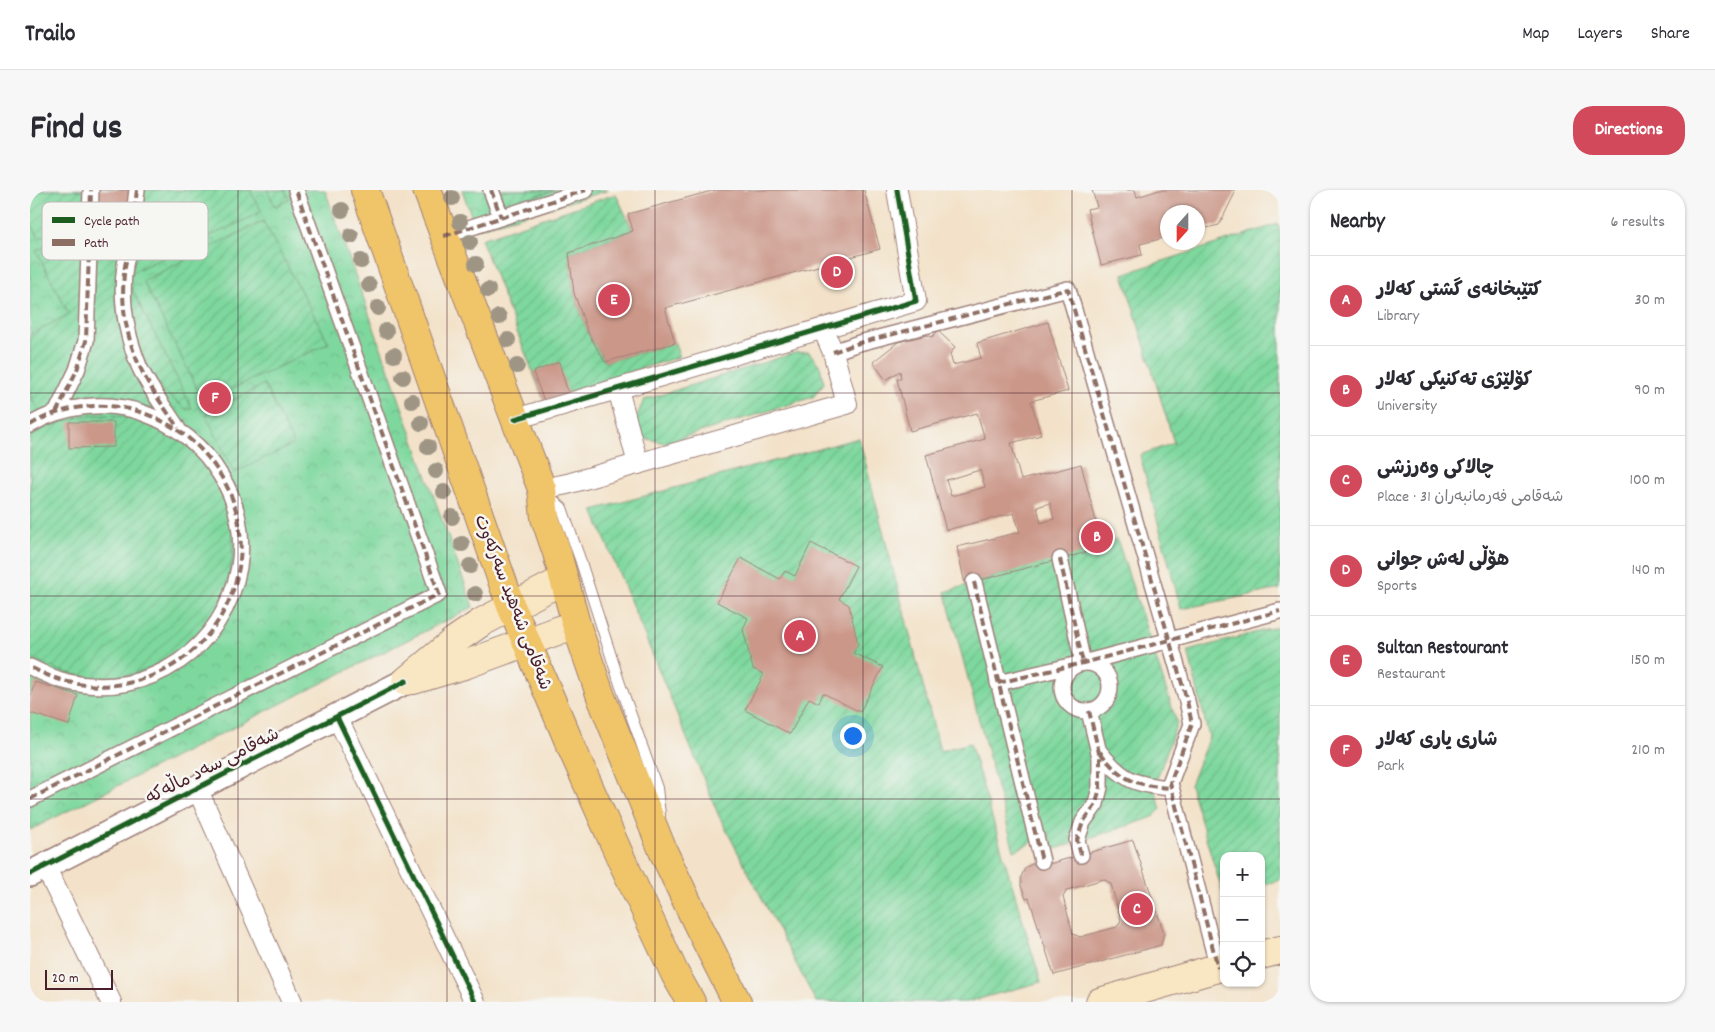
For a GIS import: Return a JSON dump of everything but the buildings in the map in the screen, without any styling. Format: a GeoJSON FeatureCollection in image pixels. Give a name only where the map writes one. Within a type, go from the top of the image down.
{"type":"FeatureCollection","features":[{"type":"Feature","properties":{"kind":"main road","name":"شەقامی شەهید سەرکەوت"},"geometry":{"type":"LineString","coordinates":[[365,190],[512,606],[623,863],[675,974],[691,1002]]}},
{"type":"Feature","properties":{"kind":"main road"},"geometry":{"type":"LineString","coordinates":[[426,190],[542,489],[545,518],[576,624],[601,697],[663,851],[737,1002]]}},
{"type":"Feature","properties":{"kind":"main road"},"geometry":{"type":"LineString","coordinates":[[406,681],[454,641],[482,622],[564,580]]}},
{"type":"Feature","properties":{"kind":"main road"},"geometry":{"type":"LineString","coordinates":[[406,681],[437,673],[576,624]]}},
{"type":"Feature","properties":{"kind":"main road"},"geometry":{"type":"LineString","coordinates":[[1265,954],[1280,950]]}},
{"type":"Feature","properties":{"kind":"main road"},"geometry":{"type":"LineString","coordinates":[[1100,1002],[1220,967]]}},
{"type":"Feature","properties":{"kind":"street"},"geometry":{"type":"LineString","coordinates":[[30,799],[439,594],[296,190]]}},
{"type":"Feature","properties":{"kind":"street"},"geometry":{"type":"LineString","coordinates":[[491,190],[501,217]]}},
{"type":"Feature","properties":{"kind":"street"},"geometry":{"type":"LineString","coordinates":[[444,236],[586,190]]}},
{"type":"Feature","properties":{"kind":"street"},"geometry":{"type":"LineString","coordinates":[[515,419],[916,301],[897,190]]}},
{"type":"Feature","properties":{"kind":"street"},"geometry":{"type":"LineString","coordinates":[[56,413],[77,370],[86,341],[89,260]]}},
{"type":"Feature","properties":{"kind":"street"},"geometry":{"type":"LineString","coordinates":[[127,260],[123,282],[124,307],[132,347],[151,389],[180,430]]}},
{"type":"Feature","properties":{"kind":"street"},"geometry":{"type":"LineString","coordinates":[[833,352],[859,343],[1068,289],[1192,724],[1170,783],[1220,963]]}},
{"type":"Feature","properties":{"kind":"street"},"geometry":{"type":"LineString","coordinates":[[542,489],[567,484],[847,404],[833,352],[823,329]]}},
{"type":"Feature","properties":{"kind":"street"},"geometry":{"type":"LineString","coordinates":[[618,389],[638,464]]}},
{"type":"Feature","properties":{"kind":"street"},"geometry":{"type":"LineString","coordinates":[[30,425],[56,413],[84,407],[109,406],[133,410],[157,418],[180,430],[198,445],[214,464],[227,485],[236,508],[240,532],[240,557],[236,582],[228,605],[216,626],[200,645],[181,661],[159,673],[136,682],[91,686],[68,682],[46,675],[30,666]]}},
{"type":"Feature","properties":{"kind":"street"},"geometry":{"type":"LineString","coordinates":[[1060,559],[1083,662]]}},
{"type":"Feature","properties":{"kind":"street"},"geometry":{"type":"LineString","coordinates":[[974,582],[1042,861]]}},
{"type":"Feature","properties":{"kind":"street"},"geometry":{"type":"LineString","coordinates":[[998,683],[1280,611]]}},
{"type":"Feature","properties":{"kind":"street"},"geometry":{"type":"LineString","coordinates":[[1083,662],[1098,666],[1104,670],[1110,684],[1110,692],[1102,705],[1096,710],[1089,711],[1082,711],[1070,706],[1066,702],[1061,690],[1063,677],[1066,672],[1071,667],[1083,662]]}},
{"type":"Feature","properties":{"kind":"street","name":"شەقامی سەد ماڵەکە"},"geometry":{"type":"LineString","coordinates":[[38,870],[406,681]]}},
{"type":"Feature","properties":{"kind":"street"},"geometry":{"type":"LineString","coordinates":[[1081,855],[1077,840],[1084,822],[1096,804],[1100,787],[1100,756],[1089,711]]}},
{"type":"Feature","properties":{"kind":"street"},"geometry":{"type":"LineString","coordinates":[[337,717],[475,1002]]}},
{"type":"Feature","properties":{"kind":"street"},"geometry":{"type":"LineString","coordinates":[[1098,750],[1111,766],[1125,778],[1147,786],[1171,788]]}},
{"type":"Feature","properties":{"kind":"street"},"geometry":{"type":"LineString","coordinates":[[197,788],[292,1002]]}},
{"type":"Feature","properties":{"kind":"street"},"geometry":{"type":"LineString","coordinates":[[38,870],[111,1002]]}},
{"type":"Feature","properties":{"kind":"lane"},"geometry":{"type":"LineString","coordinates":[[542,489],[562,508],[657,788],[663,851]]}},
{"type":"Feature","properties":{"kind":"green space"},"geometry":{"type":"Polygon","coordinates":[[[30,190],[325,190],[473,607],[30,830],[30,190]]]}},
{"type":"Feature","properties":{"kind":"green space"},"geometry":{"type":"Polygon","coordinates":[[[30,190],[85,190],[85,202],[42,202],[42,237],[39,238],[30,221],[30,190]]]}},
{"type":"Feature","properties":{"kind":"green space"},"geometry":{"type":"Polygon","coordinates":[[[250,190],[262,212],[208,237],[208,202],[142,202],[144,191],[250,190]]]}},
{"type":"Feature","properties":{"kind":"green space"},"geometry":{"type":"Polygon","coordinates":[[[267,190],[285,190],[289,200],[275,206],[267,190]]]}},
{"type":"Feature","properties":{"kind":"green space"},"geometry":{"type":"Polygon","coordinates":[[[462,190],[609,190],[476,229],[462,190]]]}},
{"type":"Feature","properties":{"kind":"green space"},"geometry":{"type":"Polygon","coordinates":[[[498,190],[555,190],[504,206],[498,190]]]}},
{"type":"Feature","properties":{"kind":"green space"},"geometry":{"type":"Polygon","coordinates":[[[616,194],[633,231],[569,253],[574,293],[588,333],[605,362],[675,343],[679,357],[544,401],[481,239],[616,194]]]}},
{"type":"Feature","properties":{"kind":"green space"},"geometry":{"type":"Polygon","coordinates":[[[263,221],[329,343],[204,402],[143,281],[185,260],[208,260],[208,248],[263,221]]]}},
{"type":"Feature","properties":{"kind":"green space"},"geometry":{"type":"Polygon","coordinates":[[[1278,224],[1280,231],[1280,589],[1181,609],[1140,455],[1174,443],[1123,274],[1197,250],[1205,250],[1205,248],[1278,224]]]}},
{"type":"Feature","properties":{"kind":"green space"},"geometry":{"type":"Polygon","coordinates":[[[42,248],[42,260],[83,260],[81,347],[55,406],[38,412],[30,394],[30,335],[69,314],[36,251],[42,248]]]}},
{"type":"Feature","properties":{"kind":"green space"},"geometry":{"type":"Polygon","coordinates":[[[95,260],[120,260],[116,287],[119,322],[139,379],[156,410],[101,400],[67,402],[91,347],[95,260]]]}},
{"type":"Feature","properties":{"kind":"green space"},"geometry":{"type":"Polygon","coordinates":[[[132,260],[158,260],[130,273],[132,260]]]}},
{"type":"Feature","properties":{"kind":"green space"},"geometry":{"type":"Polygon","coordinates":[[[131,287],[192,408],[187,410],[164,392],[151,375],[141,352],[128,310],[131,287]]]}},
{"type":"Feature","properties":{"kind":"green space"},"geometry":{"type":"Polygon","coordinates":[[[809,352],[820,366],[824,383],[813,397],[665,443],[644,438],[636,418],[644,400],[794,353],[809,352]]]}},
{"type":"Feature","properties":{"kind":"green space"},"geometry":{"type":"Polygon","coordinates":[[[264,384],[294,444],[234,473],[206,415],[264,384]]]}},
{"type":"Feature","properties":{"kind":"green space"},"geometry":{"type":"Polygon","coordinates":[[[90,415],[135,419],[178,439],[209,469],[227,506],[233,547],[226,588],[207,625],[176,655],[132,674],[119,677],[79,676],[53,668],[30,656],[30,436],[59,423],[90,415]]]}},
{"type":"Feature","properties":{"kind":"green space"},"geometry":{"type":"Polygon","coordinates":[[[859,438],[940,751],[970,743],[1041,982],[967,1002],[816,1002],[718,814],[593,510],[859,438]]]}},
{"type":"Feature","properties":{"kind":"green space"},"geometry":{"type":"Polygon","coordinates":[[[1117,539],[1177,723],[1154,787],[1161,809],[1153,817],[1052,850],[1049,834],[1014,851],[945,592],[1117,539]]]}},
{"type":"Feature","properties":{"kind":"green space"},"geometry":{"type":"Polygon","coordinates":[[[1280,626],[1280,880],[1265,884],[1265,852],[1220,852],[1220,884],[1190,785],[1209,737],[1188,651],[1280,626]]]}},
{"type":"Feature","properties":{"kind":"marked path"},"geometry":{"type":"LineString","coordinates":[[91,190],[91,202]]}},
{"type":"Feature","properties":{"kind":"marked path"},"geometry":{"type":"LineString","coordinates":[[136,202],[137,190]]}},
{"type":"Feature","properties":{"kind":"marked path"},"geometry":{"type":"LineString","coordinates":[[30,799],[439,594],[296,190]]}},
{"type":"Feature","properties":{"kind":"marked path"},"geometry":{"type":"LineString","coordinates":[[491,190],[501,217]]}},
{"type":"Feature","properties":{"kind":"marked path"},"geometry":{"type":"LineString","coordinates":[[444,236],[586,190]]}},
{"type":"Feature","properties":{"kind":"marked path"},"geometry":{"type":"LineString","coordinates":[[56,413],[77,370],[86,341],[89,260]]}},
{"type":"Feature","properties":{"kind":"marked path"},"geometry":{"type":"LineString","coordinates":[[126,260],[123,292],[127,330],[144,375],[178,428]]}},
{"type":"Feature","properties":{"kind":"marked path"},"geometry":{"type":"LineString","coordinates":[[833,352],[859,343],[1068,289],[1187,701],[1192,724],[1170,783],[1218,968]]}},
{"type":"Feature","properties":{"kind":"marked path"},"geometry":{"type":"LineString","coordinates":[[30,425],[43,418],[71,409],[100,406],[129,409],[143,413],[178,430],[206,455],[227,486],[238,520],[241,544],[239,567],[231,596],[218,621],[200,644],[179,662],[154,675],[127,683],[98,686],[63,681],[30,667]]}},
{"type":"Feature","properties":{"kind":"marked path"},"geometry":{"type":"LineString","coordinates":[[1060,559],[1083,663]]}},
{"type":"Feature","properties":{"kind":"marked path"},"geometry":{"type":"LineString","coordinates":[[974,582],[1042,861]]}},
{"type":"Feature","properties":{"kind":"marked path"},"geometry":{"type":"LineString","coordinates":[[998,683],[1083,663],[1280,611]]}},
{"type":"Feature","properties":{"kind":"marked path"},"geometry":{"type":"LineString","coordinates":[[1081,855],[1077,840],[1083,822],[1096,804],[1100,787],[1100,757],[1089,711]]}},
{"type":"Feature","properties":{"kind":"marked path"},"geometry":{"type":"LineString","coordinates":[[1100,752],[1115,769],[1130,780],[1171,788]]}},
{"type":"Feature","properties":{"kind":"cycle path"},"geometry":{"type":"LineString","coordinates":[[515,419],[916,301],[897,190]]}},
{"type":"Feature","properties":{"kind":"cycle path"},"geometry":{"type":"LineString","coordinates":[[30,874],[406,681]]}},
{"type":"Feature","properties":{"kind":"cycle path"},"geometry":{"type":"LineString","coordinates":[[337,717],[475,1002]]}},
{"type":"Feature","properties":{"kind":"place","name":"هۆڵی لەش جوانی"},"geometry":{"type":"Point","coordinates":[837,272]}},
{"type":"Feature","properties":{"kind":"place","name":"Sultan Restourant"},"geometry":{"type":"Point","coordinates":[614,300]}},
{"type":"Feature","properties":{"kind":"place","name":"شاری یاری کەلار"},"geometry":{"type":"Point","coordinates":[215,398]}},
{"type":"Feature","properties":{"kind":"place","name":"کۆلێژی تەکنیکی کەلار"},"geometry":{"type":"Point","coordinates":[1097,537]}},
{"type":"Feature","properties":{"kind":"place","name":"کتێبخانەی گشتی کەلار"},"geometry":{"type":"Point","coordinates":[800,636]}},
{"type":"Feature","properties":{"kind":"place","name":"چالاکی وەرزشی"},"geometry":{"type":"Point","coordinates":[1137,909]}}]}
